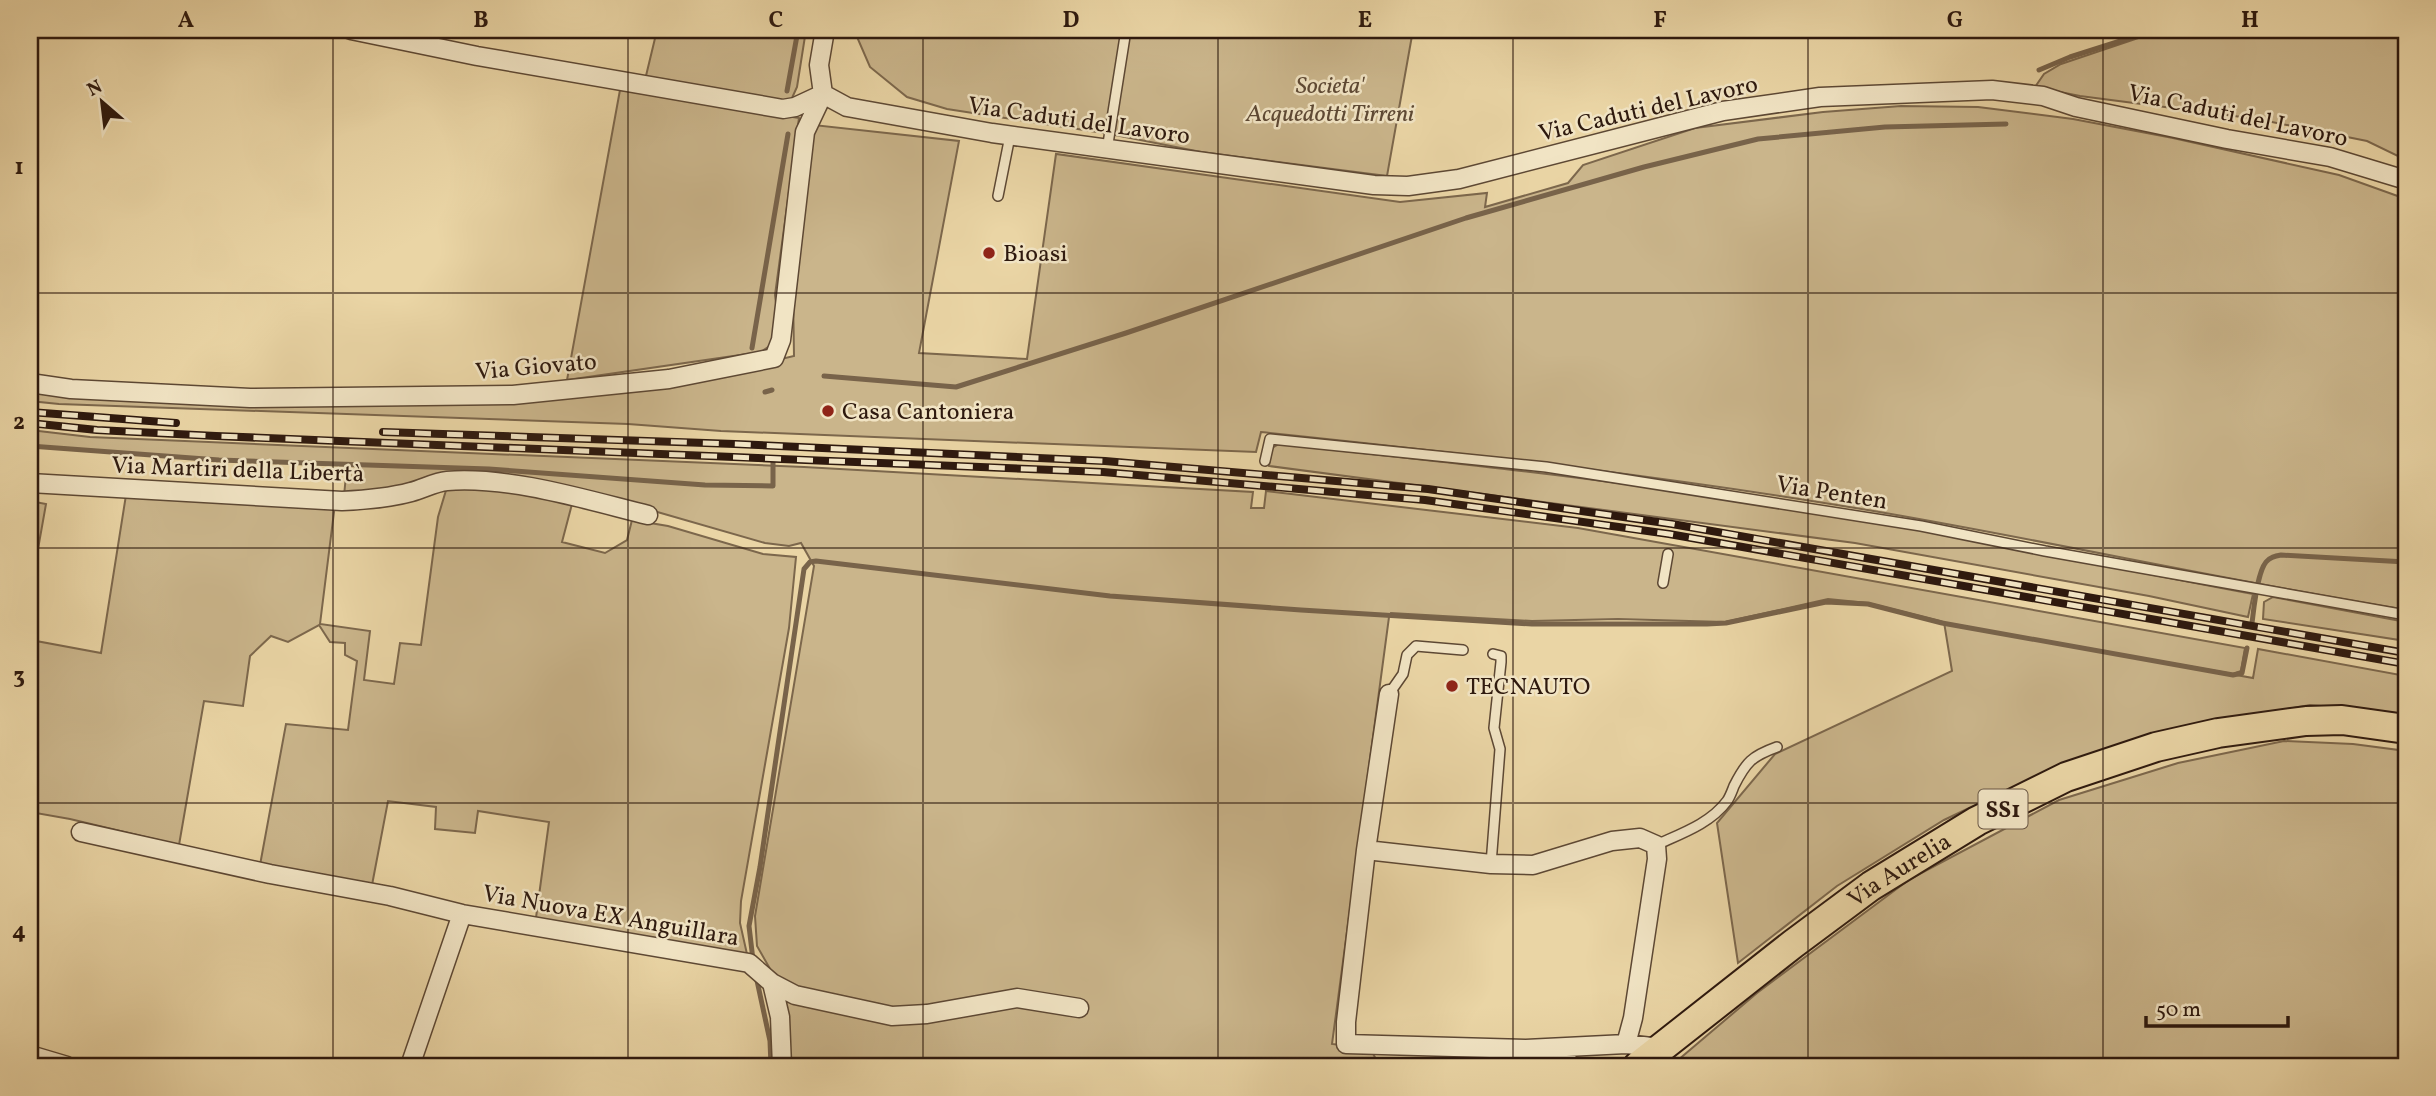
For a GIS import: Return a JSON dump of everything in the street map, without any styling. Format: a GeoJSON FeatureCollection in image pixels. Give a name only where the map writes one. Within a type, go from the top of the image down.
{"type":"FeatureCollection","features":[{"type":"Feature","properties":{"kind":"main road","name":"Via Aurelia"},"geometry":{"type":"LineString","coordinates":[[1632,1055],[1660,1048],[1871,886],[1977,821],[2066,777],[2156,747],[2228,732],[2306,721],[2342,720],[2406,729]]}},
{"type":"Feature","properties":{"kind":"street"},"geometry":{"type":"LineString","coordinates":[[351,30],[477,56],[783,109],[795,107],[822,94],[819,65],[825,30]]}},
{"type":"Feature","properties":{"kind":"street","name":"Via Caduti del Lavoro"},"geometry":{"type":"LineString","coordinates":[[822,94],[847,107],[1010,136],[1374,185],[1408,186],[1460,179],[1723,111],[1820,97],[1992,90],[2043,96],[2076,107],[2227,139],[2330,157],[2406,180]]}},
{"type":"Feature","properties":{"kind":"street","name":"Via Giovato"},"geometry":{"type":"LineString","coordinates":[[30,383],[84,389],[250,398],[492,396],[669,379],[774,358],[781,340],[805,132],[822,94]]}},
{"type":"Feature","properties":{"kind":"street","name":"Via Martiri della Libertà"},"geometry":{"type":"LineString","coordinates":[[30,483],[342,501],[370,500],[409,493],[445,481],[489,481],[557,493],[648,515]]}},
{"type":"Feature","properties":{"kind":"street"},"geometry":{"type":"LineString","coordinates":[[1366,849],[1492,864],[1533,865],[1612,841],[1640,838],[1656,845],[1633,1018],[1632,1055],[1555,1048],[1529,1060],[1346,1044],[1346,1022],[1366,849],[1389,694]]}},
{"type":"Feature","properties":{"kind":"street","name":"Via Nuova EX Anguillara"},"geometry":{"type":"LineString","coordinates":[[81,832],[270,874],[334,884],[461,914],[509,920],[749,963],[772,983],[795,995],[892,1016],[927,1014],[1017,998],[1079,1007]]}},
{"type":"Feature","properties":{"kind":"street"},"geometry":{"type":"LineString","coordinates":[[410,1066],[461,914]]}},
{"type":"Feature","properties":{"kind":"street"},"geometry":{"type":"LineString","coordinates":[[772,983],[780,1017],[782,1066]]}},
{"type":"Feature","properties":{"kind":"street"},"geometry":{"type":"LineString","coordinates":[[1555,1048],[1572,1066]]}},
{"type":"Feature","properties":{"kind":"street"},"geometry":{"type":"LineString","coordinates":[[30,1055],[56,1065]]}},
{"type":"Feature","properties":{"kind":"lane"},"geometry":{"type":"LineString","coordinates":[[1107,150],[1126,30]]}},
{"type":"Feature","properties":{"kind":"lane"},"geometry":{"type":"LineString","coordinates":[[998,196],[1010,136]]}},
{"type":"Feature","properties":{"kind":"lane","name":"Via Penten"},"geometry":{"type":"LineString","coordinates":[[1265,461],[1270,439],[1546,467],[1920,526],[2406,615]]}},
{"type":"Feature","properties":{"kind":"lane"},"geometry":{"type":"LineString","coordinates":[[1663,583],[1668,554]]}},
{"type":"Feature","properties":{"kind":"lane"},"geometry":{"type":"LineString","coordinates":[[1389,694],[1403,674],[1407,655],[1416,646],[1463,650]]}},
{"type":"Feature","properties":{"kind":"lane"},"geometry":{"type":"LineString","coordinates":[[1492,864],[1500,749],[1494,728],[1502,662],[1501,656],[1493,654]]}},
{"type":"Feature","properties":{"kind":"lane"},"geometry":{"type":"LineString","coordinates":[[1656,845],[1690,830],[1712,816],[1727,801],[1744,765],[1759,753],[1777,747]]}},
{"type":"Feature","properties":{"kind":"green space"},"geometry":{"type":"Polygon","coordinates":[[[657,30],[806,30],[797,87],[792,98],[782,104],[645,80],[657,30]]]}},
{"type":"Feature","properties":{"kind":"green space","name":"Societa' Acquedotti Tirreni"},"geometry":{"type":"Polygon","coordinates":[[[854,30],[1413,30],[1387,176],[1201,152],[1110,134],[947,109],[907,97],[870,67],[854,30]]]}},
{"type":"Feature","properties":{"kind":"green space"},"geometry":{"type":"Polygon","coordinates":[[[2162,30],[2406,30],[2406,160],[2367,141],[2257,119],[2080,96],[2035,87],[2044,74],[2061,64],[2162,30]]]}},
{"type":"Feature","properties":{"kind":"green space"},"geometry":{"type":"Polygon","coordinates":[[[620,90],[799,118],[775,295],[778,320],[774,343],[761,352],[567,380],[620,90]]]}},
{"type":"Feature","properties":{"kind":"green space"},"geometry":{"type":"Polygon","coordinates":[[[1901,106],[1978,107],[2073,119],[2339,175],[2406,199],[2406,610],[1813,501],[1577,468],[1261,432],[1256,452],[30,401],[30,388],[249,403],[701,378],[794,356],[793,290],[814,125],[959,141],[919,353],[1027,359],[1056,154],[1400,202],[1487,193],[1485,207],[1568,183],[1583,165],[1695,128],[1823,112],[1901,106]]]}},
{"type":"Feature","properties":{"kind":"green space"},"geometry":{"type":"Polygon","coordinates":[[[30,430],[90,437],[804,467],[1253,492],[1251,508],[1264,508],[1266,491],[1578,528],[2245,648],[2241,671],[2233,674],[2159,661],[2253,678],[2258,649],[2406,676],[2406,714],[2310,705],[2249,716],[2073,763],[1944,820],[1837,886],[1738,963],[1717,823],[1775,754],[1952,671],[1944,622],[1868,603],[1828,599],[1725,622],[1618,619],[1532,621],[1391,613],[1332,1044],[1371,1049],[1379,1066],[785,1066],[773,974],[757,946],[755,916],[814,566],[801,543],[789,546],[765,543],[647,509],[572,492],[416,487],[344,496],[347,465],[219,460],[30,446],[30,430]]]}},
{"type":"Feature","properties":{"kind":"green space"},"geometry":{"type":"Polygon","coordinates":[[[1279,444],[1558,475],[1792,508],[2253,594],[2248,617],[2149,596],[1855,543],[1269,466],[1272,448],[1279,444]]]}},
{"type":"Feature","properties":{"kind":"green space"},"geometry":{"type":"Polygon","coordinates":[[[479,486],[572,504],[562,542],[605,553],[627,540],[632,520],[668,526],[763,554],[796,557],[789,628],[741,901],[740,923],[749,963],[535,925],[549,822],[478,811],[475,833],[435,829],[436,807],[388,801],[372,885],[260,865],[286,724],[348,730],[357,661],[345,655],[345,643],[330,642],[319,625],[288,642],[271,636],[250,656],[243,706],[204,701],[179,845],[30,812],[30,676],[36,641],[101,653],[126,495],[335,504],[320,624],[370,631],[364,680],[394,684],[400,643],[421,645],[438,517],[447,487],[479,486]]]}},
{"type":"Feature","properties":{"kind":"green space"},"geometry":{"type":"Polygon","coordinates":[[[30,501],[46,504],[30,594],[30,501]]]}},
{"type":"Feature","properties":{"kind":"green space"},"geometry":{"type":"Polygon","coordinates":[[[2273,597],[2406,622],[2406,641],[2263,619],[2264,602],[2273,597]]]}},
{"type":"Feature","properties":{"kind":"green space"},"geometry":{"type":"Polygon","coordinates":[[[2284,741],[2353,744],[2406,751],[2406,1066],[1671,1066],[1757,993],[1910,879],[2059,800],[2178,763],[2284,741]]]}},
{"type":"Feature","properties":{"kind":"waterway"},"geometry":{"type":"LineString","coordinates":[[787,91],[798,30]]}},
{"type":"Feature","properties":{"kind":"waterway"},"geometry":{"type":"LineString","coordinates":[[2039,70],[2070,57],[2155,30]]}},
{"type":"Feature","properties":{"kind":"waterway"},"geometry":{"type":"LineString","coordinates":[[2394,30],[2406,35]]}},
{"type":"Feature","properties":{"kind":"waterway"},"geometry":{"type":"LineString","coordinates":[[824,376],[956,387],[1126,333],[1466,218],[1644,167],[1758,139],[1885,127],[2006,124]]}},
{"type":"Feature","properties":{"kind":"waterway"},"geometry":{"type":"LineString","coordinates":[[752,348],[788,134]]}},
{"type":"Feature","properties":{"kind":"waterway"},"geometry":{"type":"LineString","coordinates":[[765,392],[772,390]]}},
{"type":"Feature","properties":{"kind":"waterway"},"geometry":{"type":"LineString","coordinates":[[30,446],[219,460],[489,469],[705,485],[773,486],[773,462]]}},
{"type":"Feature","properties":{"kind":"waterway"},"geometry":{"type":"LineString","coordinates":[[2252,623],[2260,574],[2266,562],[2273,557],[2281,555],[2406,562]]}},
{"type":"Feature","properties":{"kind":"waterway"},"geometry":{"type":"LineString","coordinates":[[753,960],[749,926],[804,569],[810,562],[1110,596],[1532,624],[1726,623],[1826,602],[1868,604],[1942,623],[2233,675],[2242,673],[2247,648]]}},
{"type":"Feature","properties":{"kind":"waterway"},"geometry":{"type":"LineString","coordinates":[[756,976],[770,1041],[771,1066]]}},
{"type":"Feature","properties":{"kind":"railway"},"geometry":{"type":"LineString","coordinates":[[30,412],[176,423]]}},
{"type":"Feature","properties":{"kind":"railway"},"geometry":{"type":"LineString","coordinates":[[30,423],[97,430],[216,436],[1103,472],[1425,500],[1669,534],[2406,664]]}},
{"type":"Feature","properties":{"kind":"railway"},"geometry":{"type":"LineString","coordinates":[[383,432],[735,444],[1105,461],[1428,489],[1672,524],[2406,653]]}},
{"type":"Feature","properties":{"kind":"place","name":"Bioasi"},"geometry":{"type":"Point","coordinates":[989,253]}},
{"type":"Feature","properties":{"kind":"place","name":"Casa Cantoniera"},"geometry":{"type":"Point","coordinates":[828,411]}},
{"type":"Feature","properties":{"kind":"place","name":"TECNAUTO"},"geometry":{"type":"Point","coordinates":[1452,686]}}]}
